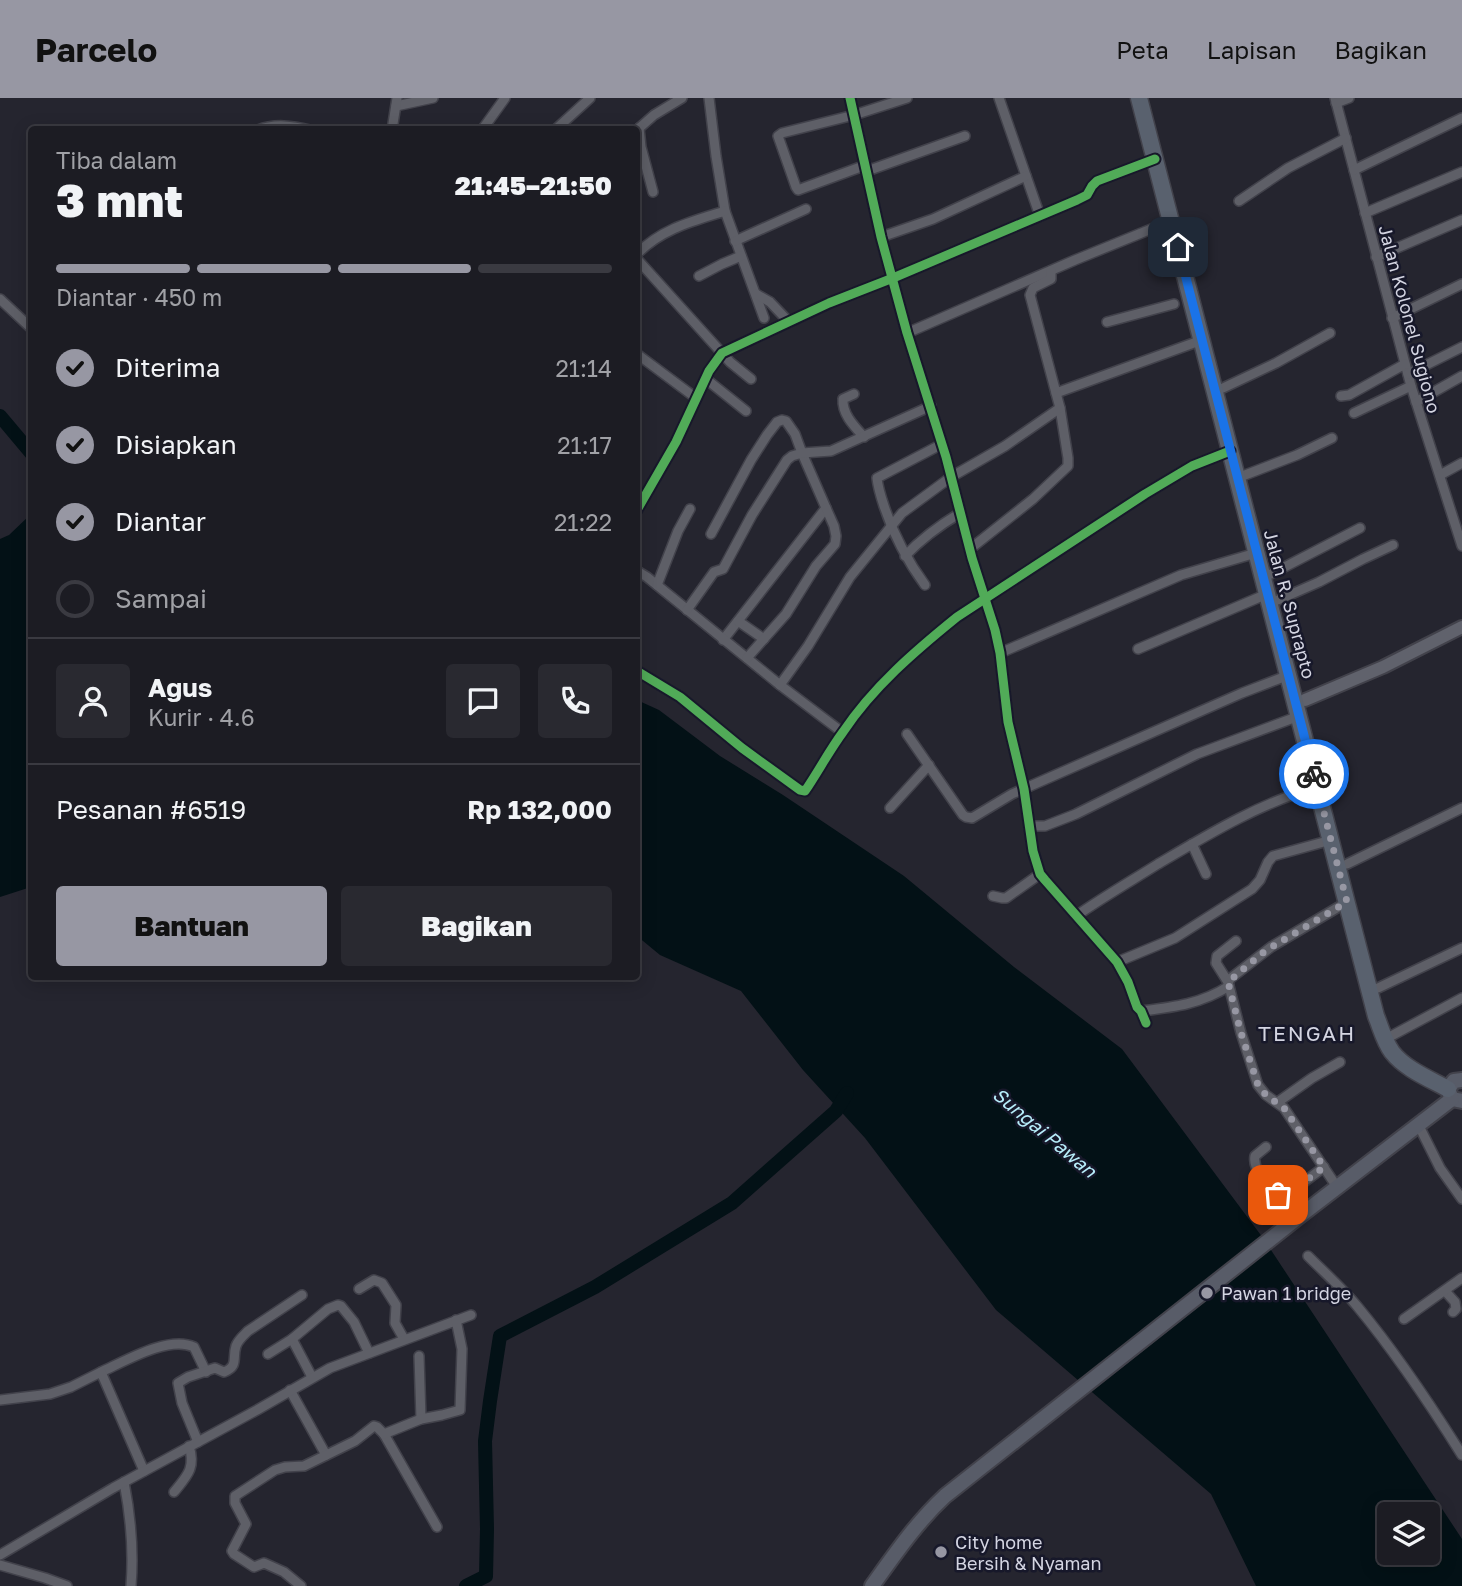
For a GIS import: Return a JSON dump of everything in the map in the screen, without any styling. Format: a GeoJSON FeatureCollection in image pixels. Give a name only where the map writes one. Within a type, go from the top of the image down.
{"type":"FeatureCollection","features":[{"type":"Feature","properties":{"kind":"highway","name":"Jalan R. Suprapto"},"geometry":{"type":"LineString","coordinates":[[1139,98],[1171,221],[1182,302],[1202,320],[1202,340],[1256,553],[1305,699],[1331,840],[1376,1016],[1384,1039],[1402,1062],[1455,1090]]}},
{"type":"Feature","properties":{"kind":"highway","name":"Jalan R. Suprapto"},"geometry":{"type":"LineString","coordinates":[[1148,98],[1202,320],[1223,388],[1271,573],[1274,604],[1299,716],[1347,864],[1378,988],[1398,1044],[1455,1090]]}},
{"type":"Feature","properties":{"kind":"main road"},"geometry":{"type":"LineString","coordinates":[[872,1586],[928,1512],[961,1483],[1419,1124],[1455,1090]]}},
{"type":"Feature","properties":{"kind":"street"},"geometry":{"type":"LineString","coordinates":[[393,126],[397,102],[433,98]]}},
{"type":"Feature","properties":{"kind":"street"},"geometry":{"type":"LineString","coordinates":[[485,126],[505,98]]}},
{"type":"Feature","properties":{"kind":"street"},"geometry":{"type":"LineString","coordinates":[[559,126],[590,98]]}},
{"type":"Feature","properties":{"kind":"street"},"geometry":{"type":"LineString","coordinates":[[640,127],[682,98]]}},
{"type":"Feature","properties":{"kind":"street"},"geometry":{"type":"LineString","coordinates":[[709,98],[725,211],[767,324]]}},
{"type":"Feature","properties":{"kind":"street"},"geometry":{"type":"LineString","coordinates":[[907,98],[778,135],[796,187],[799,190],[965,136]]}},
{"type":"Feature","properties":{"kind":"street"},"geometry":{"type":"LineString","coordinates":[[999,98],[1040,216]]}},
{"type":"Feature","properties":{"kind":"street"},"geometry":{"type":"LineString","coordinates":[[1336,101],[1349,98]]}},
{"type":"Feature","properties":{"kind":"street","name":"Jalan Kolonel Sugiono"},"geometry":{"type":"LineString","coordinates":[[1336,101],[1411,386],[1462,546]]}},
{"type":"Feature","properties":{"kind":"street"},"geometry":{"type":"LineString","coordinates":[[851,102],[881,237],[1000,653],[1008,722],[1024,789],[1033,851],[1040,874],[1116,962],[1146,1023]]}},
{"type":"Feature","properties":{"kind":"street"},"geometry":{"type":"LineString","coordinates":[[1354,170],[1462,118]]}},
{"type":"Feature","properties":{"kind":"street"},"geometry":{"type":"LineString","coordinates":[[1239,201],[1288,167],[1346,138]]}},
{"type":"Feature","properties":{"kind":"street"},"geometry":{"type":"LineString","coordinates":[[640,141],[653,192]]}},
{"type":"Feature","properties":{"kind":"street"},"geometry":{"type":"LineString","coordinates":[[640,505],[722,353],[767,324],[789,322],[1040,216],[1087,195],[1097,181],[1155,159]]}},
{"type":"Feature","properties":{"kind":"street"},"geometry":{"type":"LineString","coordinates":[[1365,213],[1462,172]]}},
{"type":"Feature","properties":{"kind":"street"},"geometry":{"type":"LineString","coordinates":[[881,237],[933,219],[1026,176]]}},
{"type":"Feature","properties":{"kind":"street"},"geometry":{"type":"LineString","coordinates":[[735,241],[806,209]]}},
{"type":"Feature","properties":{"kind":"street"},"geometry":{"type":"LineString","coordinates":[[640,252],[661,234],[725,211]]}},
{"type":"Feature","properties":{"kind":"street"},"geometry":{"type":"LineString","coordinates":[[1376,257],[1462,220]]}},
{"type":"Feature","properties":{"kind":"street"},"geometry":{"type":"LineString","coordinates":[[907,333],[1171,221]]}},
{"type":"Feature","properties":{"kind":"street"},"geometry":{"type":"LineString","coordinates":[[699,276],[741,256]]}},
{"type":"Feature","properties":{"kind":"street"},"geometry":{"type":"LineString","coordinates":[[640,262],[730,362],[751,379]]}},
{"type":"Feature","properties":{"kind":"street"},"geometry":{"type":"LineString","coordinates":[[970,549],[1033,499],[1068,466],[1060,408],[1030,295],[1033,288],[1051,279],[1051,271]]}},
{"type":"Feature","properties":{"kind":"street"},"geometry":{"type":"LineString","coordinates":[[1392,318],[1462,284]]}},
{"type":"Feature","properties":{"kind":"street"},"geometry":{"type":"LineString","coordinates":[[756,294],[770,302],[789,322]]}},
{"type":"Feature","properties":{"kind":"street"},"geometry":{"type":"LineString","coordinates":[[0,299],[28,326]]}},
{"type":"Feature","properties":{"kind":"street"},"geometry":{"type":"LineString","coordinates":[[1107,321],[1182,302]]}},
{"type":"Feature","properties":{"kind":"street"},"geometry":{"type":"LineString","coordinates":[[1223,388],[1330,333]]}},
{"type":"Feature","properties":{"kind":"street"},"geometry":{"type":"LineString","coordinates":[[1056,393],[1202,340]]}},
{"type":"Feature","properties":{"kind":"street"},"geometry":{"type":"LineString","coordinates":[[1408,374],[1462,347]]}},
{"type":"Feature","properties":{"kind":"street"},"geometry":{"type":"LineString","coordinates":[[640,356],[696,398]]}},
{"type":"Feature","properties":{"kind":"street"},"geometry":{"type":"LineString","coordinates":[[1342,396],[1405,364]]}},
{"type":"Feature","properties":{"kind":"street"},"geometry":{"type":"LineString","coordinates":[[1416,402],[1462,376]]}},
{"type":"Feature","properties":{"kind":"street"},"geometry":{"type":"LineString","coordinates":[[706,379],[746,411]]}},
{"type":"Feature","properties":{"kind":"street"},"geometry":{"type":"LineString","coordinates":[[1354,413],[1411,386]]}},
{"type":"Feature","properties":{"kind":"street"},"geometry":{"type":"LineString","coordinates":[[854,394],[843,399],[842,404],[850,422],[864,437]]}},
{"type":"Feature","properties":{"kind":"street"},"geometry":{"type":"LineString","coordinates":[[687,610],[714,572],[723,569],[780,469],[792,456],[831,452],[931,406]]}},
{"type":"Feature","properties":{"kind":"street"},"geometry":{"type":"LineString","coordinates":[[780,685],[808,646],[850,577],[902,513],[951,477],[1005,446],[1060,408]]}},
{"type":"Feature","properties":{"kind":"street"},"geometry":{"type":"LineString","coordinates":[[711,534],[751,460],[777,422],[784,420],[791,426],[826,508],[835,531],[835,544],[816,566],[786,614],[747,658]]}},
{"type":"Feature","properties":{"kind":"street"},"geometry":{"type":"LineString","coordinates":[[1245,475],[1332,438]]}},
{"type":"Feature","properties":{"kind":"street"},"geometry":{"type":"LineString","coordinates":[[925,585],[905,556],[891,526],[877,483],[878,477],[942,444]]}},
{"type":"Feature","properties":{"kind":"street"},"geometry":{"type":"LineString","coordinates":[[640,673],[680,697],[741,748],[802,791],[807,789],[842,732],[873,693],[957,617],[1156,487],[1192,466],[1230,451]]}},
{"type":"Feature","properties":{"kind":"street"},"geometry":{"type":"LineString","coordinates":[[1440,475],[1462,463]]}},
{"type":"Feature","properties":{"kind":"street"},"geometry":{"type":"LineString","coordinates":[[723,640],[826,508]]}},
{"type":"Feature","properties":{"kind":"street"},"geometry":{"type":"LineString","coordinates":[[657,585],[678,531],[690,509]]}},
{"type":"Feature","properties":{"kind":"street"},"geometry":{"type":"LineString","coordinates":[[905,556],[942,524],[960,513]]}},
{"type":"Feature","properties":{"kind":"street"},"geometry":{"type":"LineString","coordinates":[[1271,573],[1360,528]]}},
{"type":"Feature","properties":{"kind":"street"},"geometry":{"type":"LineString","coordinates":[[1138,649],[1274,604],[1393,545]]}},
{"type":"Feature","properties":{"kind":"street"},"geometry":{"type":"LineString","coordinates":[[1000,653],[1181,575],[1256,553]]}},
{"type":"Feature","properties":{"kind":"street"},"geometry":{"type":"LineString","coordinates":[[640,573],[842,732]]}},
{"type":"Feature","properties":{"kind":"street"},"geometry":{"type":"LineString","coordinates":[[738,621],[764,639]]}},
{"type":"Feature","properties":{"kind":"street"},"geometry":{"type":"LineString","coordinates":[[1305,699],[1382,667],[1462,627]]}},
{"type":"Feature","properties":{"kind":"street"},"geometry":{"type":"LineString","coordinates":[[907,734],[963,815],[972,818],[1012,794],[1289,675]]}},
{"type":"Feature","properties":{"kind":"street"},"geometry":{"type":"LineString","coordinates":[[1029,826],[1045,826],[1082,811],[1197,754],[1299,716]]}},
{"type":"Feature","properties":{"kind":"street"},"geometry":{"type":"LineString","coordinates":[[890,808],[929,765]]}},
{"type":"Feature","properties":{"kind":"street"},"geometry":{"type":"LineString","coordinates":[[1076,916],[1192,844],[1255,810],[1323,795]]}},
{"type":"Feature","properties":{"kind":"street"},"geometry":{"type":"LineString","coordinates":[[1347,864],[1462,808]]}},
{"type":"Feature","properties":{"kind":"street"},"geometry":{"type":"LineString","coordinates":[[1116,962],[1175,938],[1245,894],[1257,885],[1268,862],[1275,855],[1331,840]]}},
{"type":"Feature","properties":{"kind":"street"},"geometry":{"type":"LineString","coordinates":[[1192,844],[1206,874]]}},
{"type":"Feature","properties":{"kind":"street"},"geometry":{"type":"LineString","coordinates":[[993,896],[1006,898],[1040,874]]}},
{"type":"Feature","properties":{"kind":"street"},"geometry":{"type":"LineString","coordinates":[[1141,1011],[1199,1001],[1212,996],[1265,951],[1347,902]]}},
{"type":"Feature","properties":{"kind":"street"},"geometry":{"type":"LineString","coordinates":[[1236,942],[1217,956],[1216,961],[1228,984],[1258,1085],[1266,1095],[1284,1108],[1337,1187]]}},
{"type":"Feature","properties":{"kind":"street"},"geometry":{"type":"LineString","coordinates":[[1378,988],[1462,948]]}},
{"type":"Feature","properties":{"kind":"street"},"geometry":{"type":"LineString","coordinates":[[1393,1035],[1462,998]]}},
{"type":"Feature","properties":{"kind":"street"},"geometry":{"type":"LineString","coordinates":[[1278,1102],[1340,1062]]}},
{"type":"Feature","properties":{"kind":"street"},"geometry":{"type":"LineString","coordinates":[[1419,1124],[1440,1168],[1462,1199]]}},
{"type":"Feature","properties":{"kind":"street"},"geometry":{"type":"LineString","coordinates":[[1265,1147],[1255,1156],[1254,1162],[1280,1196],[1285,1196],[1324,1167]]}},
{"type":"Feature","properties":{"kind":"street"},"geometry":{"type":"LineString","coordinates":[[1308,1256],[1355,1304],[1382,1338],[1462,1455]]}},
{"type":"Feature","properties":{"kind":"street"},"geometry":{"type":"LineString","coordinates":[[1404,1319],[1462,1278]]}},
{"type":"Feature","properties":{"kind":"street"},"geometry":{"type":"LineString","coordinates":[[359,1289],[374,1280],[382,1283],[396,1305],[395,1323],[404,1339]]}},
{"type":"Feature","properties":{"kind":"street"},"geometry":{"type":"LineString","coordinates":[[1445,1291],[1455,1304],[1456,1309],[1453,1312]]}},
{"type":"Feature","properties":{"kind":"street"},"geometry":{"type":"LineString","coordinates":[[174,1492],[191,1468],[193,1444],[177,1388],[178,1383],[215,1368],[229,1371],[234,1364],[236,1345],[241,1338],[302,1295]]}},
{"type":"Feature","properties":{"kind":"street"},"geometry":{"type":"LineString","coordinates":[[268,1354],[292,1339],[321,1314],[338,1305],[354,1322],[369,1353]]}},
{"type":"Feature","properties":{"kind":"street"},"geometry":{"type":"LineString","coordinates":[[0,1555],[312,1377],[471,1315]]}},
{"type":"Feature","properties":{"kind":"street"},"geometry":{"type":"LineString","coordinates":[[384,1434],[421,1419],[461,1408],[462,1349],[456,1320]]}},
{"type":"Feature","properties":{"kind":"street"},"geometry":{"type":"LineString","coordinates":[[292,1339],[312,1377]]}},
{"type":"Feature","properties":{"kind":"street"},"geometry":{"type":"LineString","coordinates":[[0,1400],[50,1394],[156,1349],[182,1344],[194,1348],[206,1372]]}},
{"type":"Feature","properties":{"kind":"street"},"geometry":{"type":"LineString","coordinates":[[419,1356],[421,1419]]}},
{"type":"Feature","properties":{"kind":"street"},"geometry":{"type":"LineString","coordinates":[[101,1372],[144,1471]]}},
{"type":"Feature","properties":{"kind":"street"},"geometry":{"type":"LineString","coordinates":[[290,1390],[327,1455]]}},
{"type":"Feature","properties":{"kind":"street"},"geometry":{"type":"LineString","coordinates":[[297,1585],[278,1568],[264,1563],[254,1567],[233,1553],[246,1524],[234,1498],[275,1470],[304,1466],[355,1441],[374,1426],[384,1434],[438,1527]]}},
{"type":"Feature","properties":{"kind":"street"},"geometry":{"type":"LineString","coordinates":[[124,1482],[133,1541],[131,1586]]}},
{"type":"Feature","properties":{"kind":"street"},"geometry":{"type":"LineString","coordinates":[[0,1565],[67,1586]]}},
{"type":"Feature","properties":{"kind":"water"},"geometry":{"type":"Polygon","coordinates":[[[28,517],[28,888],[0,897],[0,539],[9,535],[28,517]]]}},
{"type":"Feature","properties":{"kind":"water","name":"Sungai Pawan"},"geometry":{"type":"Polygon","coordinates":[[[640,701],[659,710],[720,756],[904,876],[1014,967],[1122,1049],[1263,1238],[1438,1502],[1377,1502],[1377,1565],[1440,1565],[1440,1506],[1462,1539],[1462,1586],[1256,1586],[1211,1494],[996,1310],[865,1138],[803,1070],[741,991],[660,955],[640,938],[640,701]]]}},
{"type":"Feature","properties":{"kind":"pier"},"geometry":{"type":"Polygon","coordinates":[[[1267,1237],[1274,1247],[1089,1394],[1080,1387],[1267,1237]]]}},
{"type":"Feature","properties":{"kind":"waterway"},"geometry":{"type":"LineString","coordinates":[[0,416],[28,449]]}},
{"type":"Feature","properties":{"kind":"waterway"},"geometry":{"type":"LineString","coordinates":[[466,1586],[486,1576],[485,1441],[500,1336],[595,1287],[732,1203],[836,1111],[847,1093]]}},
{"type":"Feature","properties":{"kind":"cycle path"},"geometry":{"type":"LineString","coordinates":[[850,98],[881,237],[907,333],[946,457],[972,558],[995,630],[1008,722],[1024,789],[1033,851],[1040,874],[1117,962],[1146,1023]]}},
{"type":"Feature","properties":{"kind":"cycle path"},"geometry":{"type":"LineString","coordinates":[[640,505],[676,442],[709,371],[722,353],[829,303],[1077,200],[1087,195],[1097,181],[1155,159]]}},
{"type":"Feature","properties":{"kind":"cycle path"},"geometry":{"type":"LineString","coordinates":[[640,673],[680,697],[742,748],[805,791],[838,739],[881,685],[910,656],[957,617],[1145,494],[1192,466],[1230,451]]}},
{"type":"Feature","properties":{"kind":"way so far"},"geometry":{"type":"LineString","coordinates":[[1278,1195],[1285,1196],[1324,1167],[1281,1104],[1266,1095],[1258,1085],[1228,982],[1265,951],[1347,902],[1314,774]]}},
{"type":"Feature","properties":{"kind":"place","name":"Pawan 1 bridge"},"geometry":{"type":"Point","coordinates":[1207,1293]}},
{"type":"Feature","properties":{"kind":"place","name":"City home Bersih & Nyaman"},"geometry":{"type":"Point","coordinates":[941,1552]}},
{"type":"Feature","properties":{"kind":"district","name":"TENGAH"},"geometry":{"type":"Point","coordinates":[1307,1033]}},
{"type":"Feature","properties":{"kind":"route"},"geometry":{"type":"LineString","coordinates":[[1178,247],[1314,774]]}}]}
